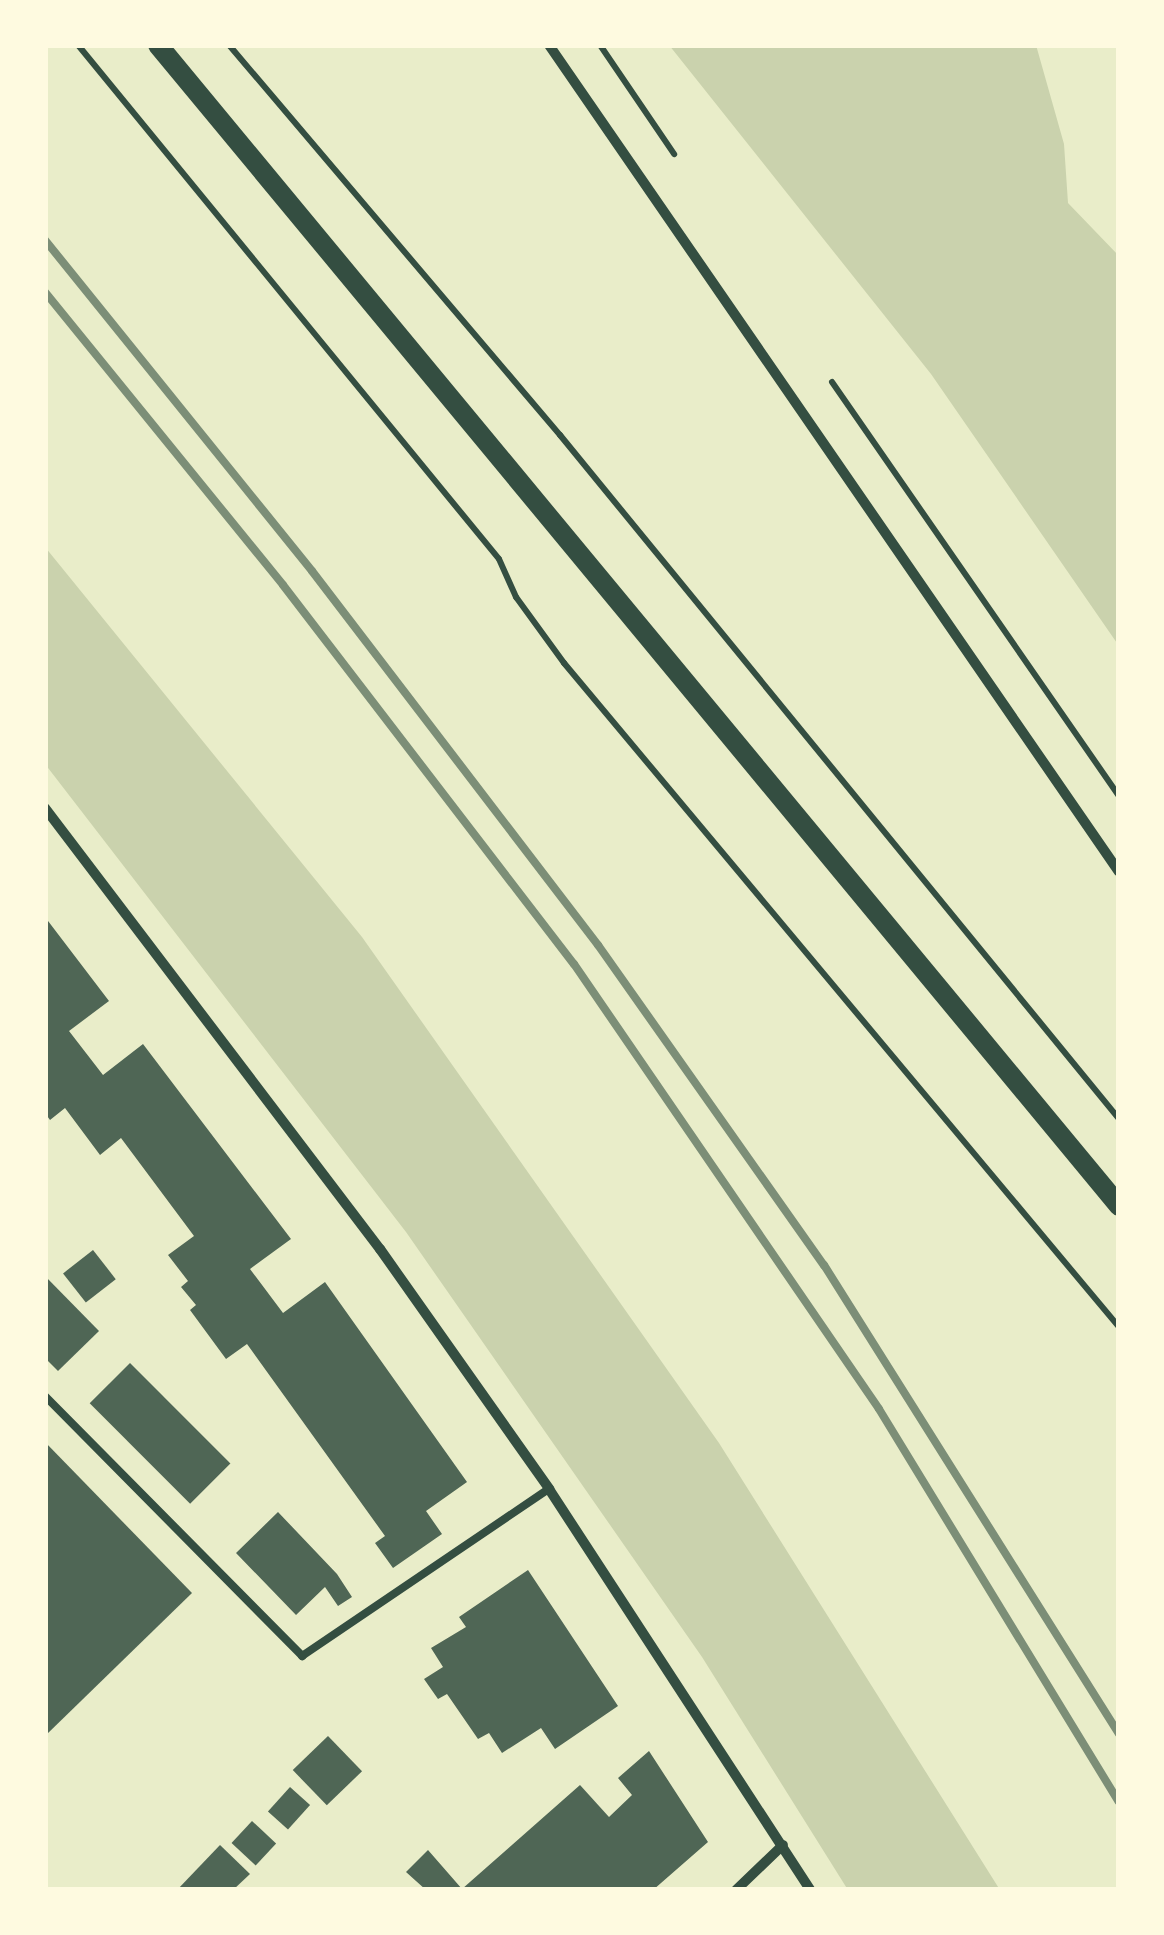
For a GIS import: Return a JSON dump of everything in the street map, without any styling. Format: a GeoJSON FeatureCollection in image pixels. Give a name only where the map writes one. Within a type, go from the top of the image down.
{"type":"FeatureCollection","features":[{"type":"Feature","properties":{"kind":"main road"},"geometry":{"type":"LineString","coordinates":[[158,45],[1119,1206]]}},
{"type":"Feature","properties":{"kind":"street"},"geometry":{"type":"LineString","coordinates":[[549,45],[1119,872]]}},
{"type":"Feature","properties":{"kind":"street"},"geometry":{"type":"LineString","coordinates":[[45,808],[380,1249],[549,1488],[810,1890]]}},
{"type":"Feature","properties":{"kind":"street"},"geometry":{"type":"LineString","coordinates":[[736,1890],[783,1845]]}},
{"type":"Feature","properties":{"kind":"lane"},"geometry":{"type":"LineString","coordinates":[[45,1396],[302,1656],[549,1488]]}},
{"type":"Feature","properties":{"kind":"path"},"geometry":{"type":"LineString","coordinates":[[78,45],[499,559],[516,597],[564,663],[1119,1327]]}},
{"type":"Feature","properties":{"kind":"path"},"geometry":{"type":"LineString","coordinates":[[600,45],[684,168]]}},
{"type":"Feature","properties":{"kind":"path"},"geometry":{"type":"LineString","coordinates":[[230,46],[560,435],[1119,1119]]}},
{"type":"Feature","properties":{"kind":"path"},"geometry":{"type":"LineString","coordinates":[[827,376],[1119,796]]}},
{"type":"Feature","properties":{"kind":"green space"},"geometry":{"type":"Polygon","coordinates":[[[669,45],[1036,45],[1064,144],[1068,203],[1119,256],[1119,646],[931,374],[669,45]]]}},
{"type":"Feature","properties":{"kind":"green space"},"geometry":{"type":"Polygon","coordinates":[[[45,547],[362,937],[719,1443],[1000,1890],[848,1890],[702,1657],[406,1232],[45,764],[45,547]]]}},
{"type":"Feature","properties":{"kind":"building"},"geometry":{"type":"Polygon","coordinates":[[[45,917],[109,1001],[69,1031],[103,1075],[143,1044],[291,1239],[250,1269],[283,1313],[325,1282],[467,1482],[426,1511],[442,1534],[393,1568],[375,1543],[385,1536],[247,1344],[226,1359],[190,1310],[196,1305],[181,1287],[188,1281],[168,1255],[194,1236],[121,1138],[100,1155],[65,1108],[50,1120],[45,1113],[45,917]]]}},
{"type":"Feature","properties":{"kind":"building"},"geometry":{"type":"Polygon","coordinates":[[[93,1250],[116,1279],[86,1303],[63,1273],[93,1250]]]}},
{"type":"Feature","properties":{"kind":"building"},"geometry":{"type":"Polygon","coordinates":[[[45,1276],[99,1331],[58,1371],[45,1358],[45,1276]]]}},
{"type":"Feature","properties":{"kind":"building"},"geometry":{"type":"Polygon","coordinates":[[[130,1363],[230,1463],[190,1504],[90,1403],[130,1363]]]}},
{"type":"Feature","properties":{"kind":"building"},"geometry":{"type":"Polygon","coordinates":[[[45,1442],[192,1593],[45,1736],[45,1442]]]}},
{"type":"Feature","properties":{"kind":"building"},"geometry":{"type":"Polygon","coordinates":[[[278,1512],[337,1574],[352,1597],[338,1606],[325,1587],[296,1615],[236,1553],[278,1512]]]}},
{"type":"Feature","properties":{"kind":"building"},"geometry":{"type":"Polygon","coordinates":[[[528,1570],[618,1706],[555,1749],[541,1728],[502,1753],[489,1733],[478,1739],[447,1694],[438,1699],[424,1679],[443,1667],[431,1648],[466,1627],[459,1617],[528,1570]]]}},
{"type":"Feature","properties":{"kind":"building"},"geometry":{"type":"Polygon","coordinates":[[[328,1736],[362,1771],[327,1805],[293,1770],[328,1736]]]}},
{"type":"Feature","properties":{"kind":"building"},"geometry":{"type":"Polygon","coordinates":[[[649,1751],[708,1842],[653,1890],[426,1890],[406,1872],[428,1850],[462,1889],[580,1785],[609,1817],[632,1795],[618,1778],[649,1751]]]}},
{"type":"Feature","properties":{"kind":"building"},"geometry":{"type":"Polygon","coordinates":[[[290,1787],[310,1805],[288,1830],[268,1812],[290,1787]]]}},
{"type":"Feature","properties":{"kind":"building"},"geometry":{"type":"Polygon","coordinates":[[[252,1821],[276,1844],[256,1865],[232,1843],[252,1821]]]}},
{"type":"Feature","properties":{"kind":"building"},"geometry":{"type":"Polygon","coordinates":[[[220,1845],[250,1874],[233,1890],[177,1890],[220,1845]]]}},
{"type":"Feature","properties":{"kind":"railway"},"geometry":{"type":"LineString","coordinates":[[45,240],[312,571],[598,945],[824,1265],[1119,1734]]}},
{"type":"Feature","properties":{"kind":"railway"},"geometry":{"type":"LineString","coordinates":[[45,292],[283,585],[574,964],[879,1409],[1119,1802]]}}]}
